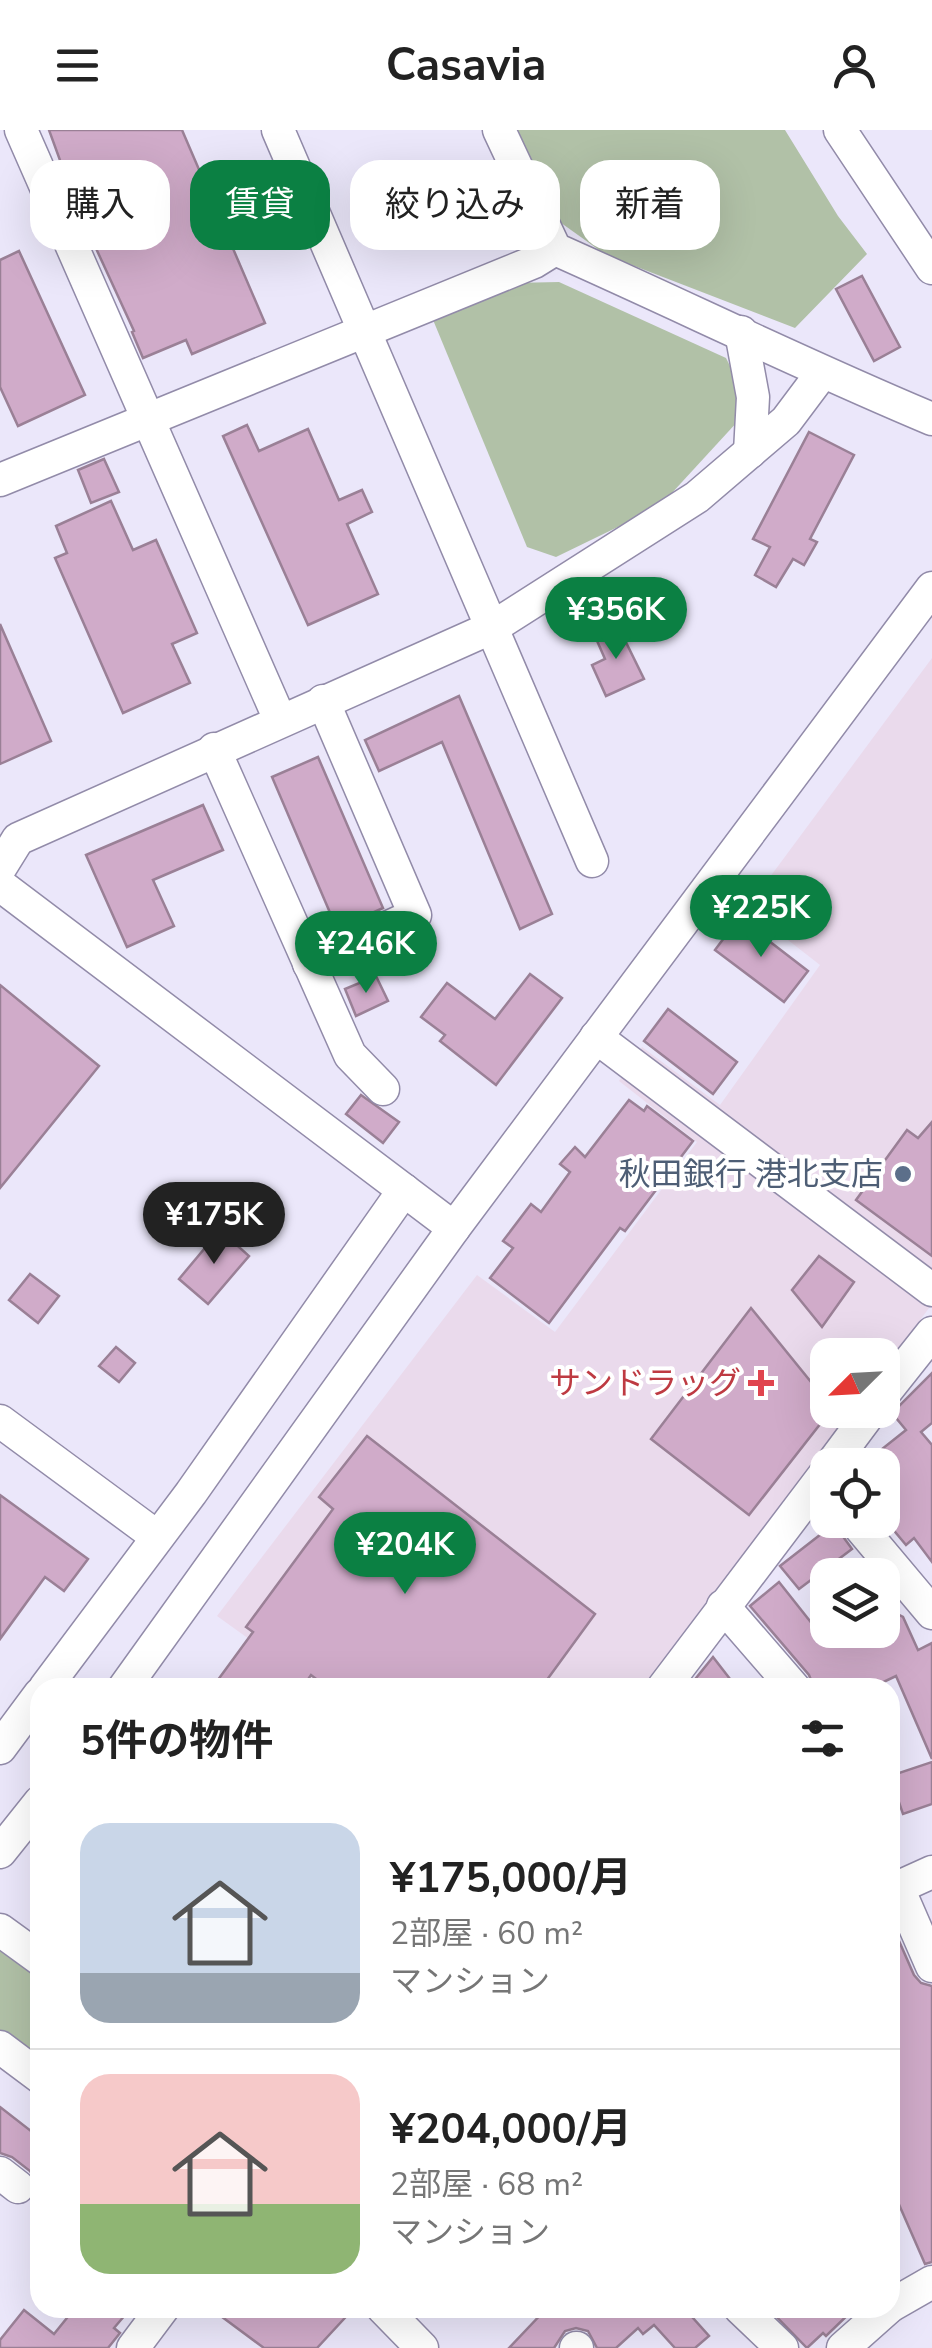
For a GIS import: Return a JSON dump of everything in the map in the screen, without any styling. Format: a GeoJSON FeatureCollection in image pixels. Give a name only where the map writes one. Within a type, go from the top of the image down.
{"type":"FeatureCollection","features":[{"type":"Feature","properties":{"kind":"street"},"geometry":{"type":"LineString","coordinates":[[22,130],[280,720]]}},
{"type":"Feature","properties":{"kind":"street"},"geometry":{"type":"LineString","coordinates":[[278,130],[592,862]]}},
{"type":"Feature","properties":{"kind":"street"},"geometry":{"type":"LineString","coordinates":[[499,130],[513,160]]}},
{"type":"Feature","properties":{"kind":"street"},"geometry":{"type":"LineString","coordinates":[[840,130],[932,268]]}},
{"type":"Feature","properties":{"kind":"street"},"geometry":{"type":"LineString","coordinates":[[0,480],[534,262],[553,250]]}},
{"type":"Feature","properties":{"kind":"street"},"geometry":{"type":"LineString","coordinates":[[557,250],[741,332],[822,373],[932,419]]}},
{"type":"Feature","properties":{"kind":"street"},"geometry":{"type":"LineString","coordinates":[[741,332],[753,397],[750,452]]}},
{"type":"Feature","properties":{"kind":"street"},"geometry":{"type":"LineString","coordinates":[[0,868],[18,839],[493,627],[697,497],[786,421],[822,373]]}},
{"type":"Feature","properties":{"kind":"street"},"geometry":{"type":"LineString","coordinates":[[131,1678],[454,1228],[932,588]]}},
{"type":"Feature","properties":{"kind":"street"},"geometry":{"type":"LineString","coordinates":[[309,964],[415,915],[323,701]]}},
{"type":"Feature","properties":{"kind":"street"},"geometry":{"type":"LineString","coordinates":[[214,750],[350,1055],[383,1089]]}},
{"type":"Feature","properties":{"kind":"street"},"geometry":{"type":"LineString","coordinates":[[0,886],[454,1228]]}},
{"type":"Feature","properties":{"kind":"street"},"geometry":{"type":"LineString","coordinates":[[596,1037],[932,1290]]}},
{"type":"Feature","properties":{"kind":"street"},"geometry":{"type":"LineString","coordinates":[[52,1678],[191,1493],[404,1190]]}},
{"type":"Feature","properties":{"kind":"street"},"geometry":{"type":"LineString","coordinates":[[900,1377],[928,1348]]}},
{"type":"Feature","properties":{"kind":"street"},"geometry":{"type":"LineString","coordinates":[[0,1421],[156,1536]]}},
{"type":"Feature","properties":{"kind":"street"},"geometry":{"type":"LineString","coordinates":[[670,1678],[810,1496]]}},
{"type":"Feature","properties":{"kind":"street"},"geometry":{"type":"LineString","coordinates":[[869,1538],[932,1613]]}},
{"type":"Feature","properties":{"kind":"street"},"geometry":{"type":"LineString","coordinates":[[723,1606],[785,1678]]}},
{"type":"Feature","properties":{"kind":"street"},"geometry":{"type":"LineString","coordinates":[[5,1730],[30,1704]]}},
{"type":"Feature","properties":{"kind":"street"},"geometry":{"type":"LineString","coordinates":[[0,1852],[30,1814]]}},
{"type":"Feature","properties":{"kind":"street"},"geometry":{"type":"LineString","coordinates":[[900,1886],[932,1872]]}},
{"type":"Feature","properties":{"kind":"street"},"geometry":{"type":"LineString","coordinates":[[900,1901],[932,1966]]}},
{"type":"Feature","properties":{"kind":"street"},"geometry":{"type":"LineString","coordinates":[[0,1930],[30,1952]]}},
{"type":"Feature","properties":{"kind":"street"},"geometry":{"type":"LineString","coordinates":[[0,2048],[30,2069]]}},
{"type":"Feature","properties":{"kind":"street"},"geometry":{"type":"LineString","coordinates":[[900,2300],[932,2282]]}},
{"type":"Feature","properties":{"kind":"street"},"geometry":{"type":"LineString","coordinates":[[133,2348],[155,2318]]}},
{"type":"Feature","properties":{"kind":"street"},"geometry":{"type":"LineString","coordinates":[[393,2318],[422,2348]]}},
{"type":"Feature","properties":{"kind":"street"},"geometry":{"type":"LineString","coordinates":[[750,2318],[782,2348]]}},
{"type":"Feature","properties":{"kind":"street"},"geometry":{"type":"LineString","coordinates":[[843,2348],[876,2318]]}},
{"type":"Feature","properties":{"kind":"shaded area"},"geometry":{"type":"Polygon","coordinates":[[[932,658],[932,1304],[900,1347],[900,1338],[810,1338],[810,1428],[840,1428],[825,1448],[810,1448],[810,1468],[653,1678],[303,1678],[217,1616],[477,1275],[555,1332],[697,1142],[619,1081],[642,1047],[720,1105],[820,965],[747,908],[932,658]]]}},
{"type":"Feature","properties":{"kind":"green space"},"geometry":{"type":"Polygon","coordinates":[[[512,130],[785,130],[838,216],[867,254],[795,328],[599,250],[720,250],[720,160],[580,160],[580,236],[560,222],[560,160],[525,160],[512,130]]]}},
{"type":"Feature","properties":{"kind":"green space"},"geometry":{"type":"Polygon","coordinates":[[[559,282],[726,358],[741,388],[739,420],[659,507],[556,557],[527,547],[431,315],[513,283],[559,282]]]}},
{"type":"Feature","properties":{"kind":"green space"},"geometry":{"type":"Polygon","coordinates":[[[0,1937],[30,1960],[30,2060],[0,2038],[0,1937]]]}},
{"type":"Feature","properties":{"kind":"building"},"geometry":{"type":"Polygon","coordinates":[[[49,130],[182,130],[195,160],[190,160],[190,250],[234,250],[265,323],[192,354],[186,340],[143,358],[97,250],[170,250],[170,160],[60,160],[49,130]]]}},
{"type":"Feature","properties":{"kind":"building"},"geometry":{"type":"Polygon","coordinates":[[[19,251],[85,395],[18,426],[0,387],[0,260],[19,251]]]}},
{"type":"Feature","properties":{"kind":"building"},"geometry":{"type":"Polygon","coordinates":[[[862,276],[900,347],[874,361],[836,289],[862,276]]]}},
{"type":"Feature","properties":{"kind":"building"},"geometry":{"type":"Polygon","coordinates":[[[247,425],[259,451],[308,429],[339,500],[362,490],[372,512],[347,524],[378,594],[308,625],[223,436],[247,425]]]}},
{"type":"Feature","properties":{"kind":"building"},"geometry":{"type":"Polygon","coordinates":[[[809,432],[854,455],[810,539],[817,542],[804,565],[793,559],[776,587],[755,575],[770,547],[753,539],[809,432]]]}},
{"type":"Feature","properties":{"kind":"building"},"geometry":{"type":"Polygon","coordinates":[[[104,459],[119,492],[91,503],[78,470],[104,459]]]}},
{"type":"Feature","properties":{"kind":"building"},"geometry":{"type":"Polygon","coordinates":[[[111,501],[133,550],[156,540],[197,633],[172,644],[190,683],[123,713],[55,558],[67,553],[56,526],[111,501]]]}},
{"type":"Feature","properties":{"kind":"building"},"geometry":{"type":"Polygon","coordinates":[[[0,624],[51,741],[0,764],[0,624]]]}},
{"type":"Feature","properties":{"kind":"building"},"geometry":{"type":"Polygon","coordinates":[[[617,624],[644,679],[606,696],[592,665],[605,659],[594,634],[617,624]]]}},
{"type":"Feature","properties":{"kind":"building"},"geometry":{"type":"Polygon","coordinates":[[[459,696],[552,914],[520,929],[442,742],[379,771],[365,740],[459,696]]]}},
{"type":"Feature","properties":{"kind":"building"},"geometry":{"type":"Polygon","coordinates":[[[318,757],[383,908],[337,929],[272,777],[318,757]]]}},
{"type":"Feature","properties":{"kind":"building"},"geometry":{"type":"Polygon","coordinates":[[[203,805],[223,850],[153,880],[174,926],[127,947],[86,855],[203,805]]]}},
{"type":"Feature","properties":{"kind":"building"},"geometry":{"type":"Polygon","coordinates":[[[739,918],[808,971],[784,1002],[715,950],[739,918]]]}},
{"type":"Feature","properties":{"kind":"building"},"geometry":{"type":"Polygon","coordinates":[[[530,974],[562,998],[496,1085],[440,1041],[445,1035],[421,1017],[447,983],[495,1019],[530,974]]]}},
{"type":"Feature","properties":{"kind":"building"},"geometry":{"type":"Polygon","coordinates":[[[376,976],[388,1001],[356,1016],[345,989],[376,976]]]}},
{"type":"Feature","properties":{"kind":"building"},"geometry":{"type":"Polygon","coordinates":[[[0,985],[99,1066],[0,1188],[0,985]]]}},
{"type":"Feature","properties":{"kind":"building"},"geometry":{"type":"Polygon","coordinates":[[[668,1009],[737,1062],[713,1094],[644,1041],[668,1009]]]}},
{"type":"Feature","properties":{"kind":"building"},"geometry":{"type":"Polygon","coordinates":[[[361,1095],[399,1122],[383,1143],[346,1114],[361,1095]]]}},
{"type":"Feature","properties":{"kind":"building"},"geometry":{"type":"Polygon","coordinates":[[[629,1100],[644,1111],[647,1106],[693,1141],[625,1231],[620,1228],[549,1323],[490,1278],[513,1248],[503,1241],[531,1204],[541,1212],[570,1172],[560,1164],[575,1147],[585,1157],[629,1100]]]}},
{"type":"Feature","properties":{"kind":"building","name":"秋田銀行 港北支店"},"geometry":{"type":"Polygon","coordinates":[[[932,1122],[932,1256],[856,1200],[907,1130],[918,1138],[932,1122]]]}},
{"type":"Feature","properties":{"kind":"building"},"geometry":{"type":"Polygon","coordinates":[[[220,1230],[249,1256],[208,1304],[179,1279],[220,1230]]]}},
{"type":"Feature","properties":{"kind":"building"},"geometry":{"type":"Polygon","coordinates":[[[819,1256],[854,1282],[822,1327],[792,1290],[819,1256]]]}},
{"type":"Feature","properties":{"kind":"building"},"geometry":{"type":"Polygon","coordinates":[[[30,1274],[59,1296],[38,1323],[9,1300],[30,1274]]]}},
{"type":"Feature","properties":{"kind":"building","name":"サンドラッグ"},"geometry":{"type":"Polygon","coordinates":[[[751,1308],[810,1381],[810,1428],[817,1428],[749,1515],[651,1439],[751,1308]]]}},
{"type":"Feature","properties":{"kind":"building"},"geometry":{"type":"Polygon","coordinates":[[[116,1347],[135,1363],[119,1382],[99,1366],[116,1347]]]}},
{"type":"Feature","properties":{"kind":"building"},"geometry":{"type":"Polygon","coordinates":[[[932,1373],[932,1423],[921,1432],[932,1445],[932,1562],[914,1538],[906,1545],[900,1538],[900,1448],[883,1448],[906,1430],[900,1423],[900,1405],[932,1373]]]}},
{"type":"Feature","properties":{"kind":"building"},"geometry":{"type":"Polygon","coordinates":[[[367,1436],[595,1614],[548,1678],[219,1678],[253,1632],[246,1627],[333,1509],[319,1497],[367,1436]]]}},
{"type":"Feature","properties":{"kind":"building"},"geometry":{"type":"Polygon","coordinates":[[[0,1495],[88,1559],[64,1591],[45,1577],[0,1639],[0,1495]]]}},
{"type":"Feature","properties":{"kind":"building"},"geometry":{"type":"Polygon","coordinates":[[[816,1538],[844,1538],[852,1549],[840,1558],[810,1558],[810,1581],[799,1589],[780,1566],[816,1538]]]}},
{"type":"Feature","properties":{"kind":"building"},"geometry":{"type":"Polygon","coordinates":[[[779,1582],[810,1621],[810,1648],[900,1648],[900,1616],[903,1617],[918,1650],[932,1643],[932,1759],[900,1678],[809,1675],[750,1606],[779,1582]]]}},
{"type":"Feature","properties":{"kind":"building"},"geometry":{"type":"Polygon","coordinates":[[[713,1657],[729,1678],[696,1678],[713,1657]]]}},
{"type":"Feature","properties":{"kind":"building"},"geometry":{"type":"Polygon","coordinates":[[[932,1762],[932,1804],[903,1814],[900,1773],[932,1762]]]}},
{"type":"Feature","properties":{"kind":"building"},"geometry":{"type":"Polygon","coordinates":[[[900,1943],[914,1975],[921,1983],[932,1986],[932,2262],[925,2264],[900,2207],[900,1943]]]}},
{"type":"Feature","properties":{"kind":"building"},"geometry":{"type":"Polygon","coordinates":[[[0,2107],[30,2130],[30,2171],[0,2153],[0,2107]]]}},
{"type":"Feature","properties":{"kind":"building"},"geometry":{"type":"Polygon","coordinates":[[[24,2310],[54,2334],[67,2318],[122,2318],[114,2328],[120,2333],[108,2348],[0,2348],[0,2340],[24,2310]]]}},
{"type":"Feature","properties":{"kind":"building"},"geometry":{"type":"Polygon","coordinates":[[[224,2318],[345,2318],[317,2348],[264,2348],[224,2318]]]}},
{"type":"Feature","properties":{"kind":"building"},"geometry":{"type":"Polygon","coordinates":[[[538,2318],[693,2318],[709,2336],[695,2348],[675,2348],[654,2325],[643,2334],[638,2328],[616,2348],[597,2348],[588,2331],[576,2328],[565,2331],[554,2348],[509,2348],[538,2318]]]}},
{"type":"Feature","properties":{"kind":"building"},"geometry":{"type":"Polygon","coordinates":[[[778,2318],[845,2318],[826,2336],[823,2333],[807,2348],[778,2318]]]}},
{"type":"Feature","properties":{"kind":"place","name":"秋田銀行 港北支店"},"geometry":{"type":"Point","coordinates":[903,1174]}},
{"type":"Feature","properties":{"kind":"place","name":"サンドラッグ"},"geometry":{"type":"Point","coordinates":[761,1383]}}]}
